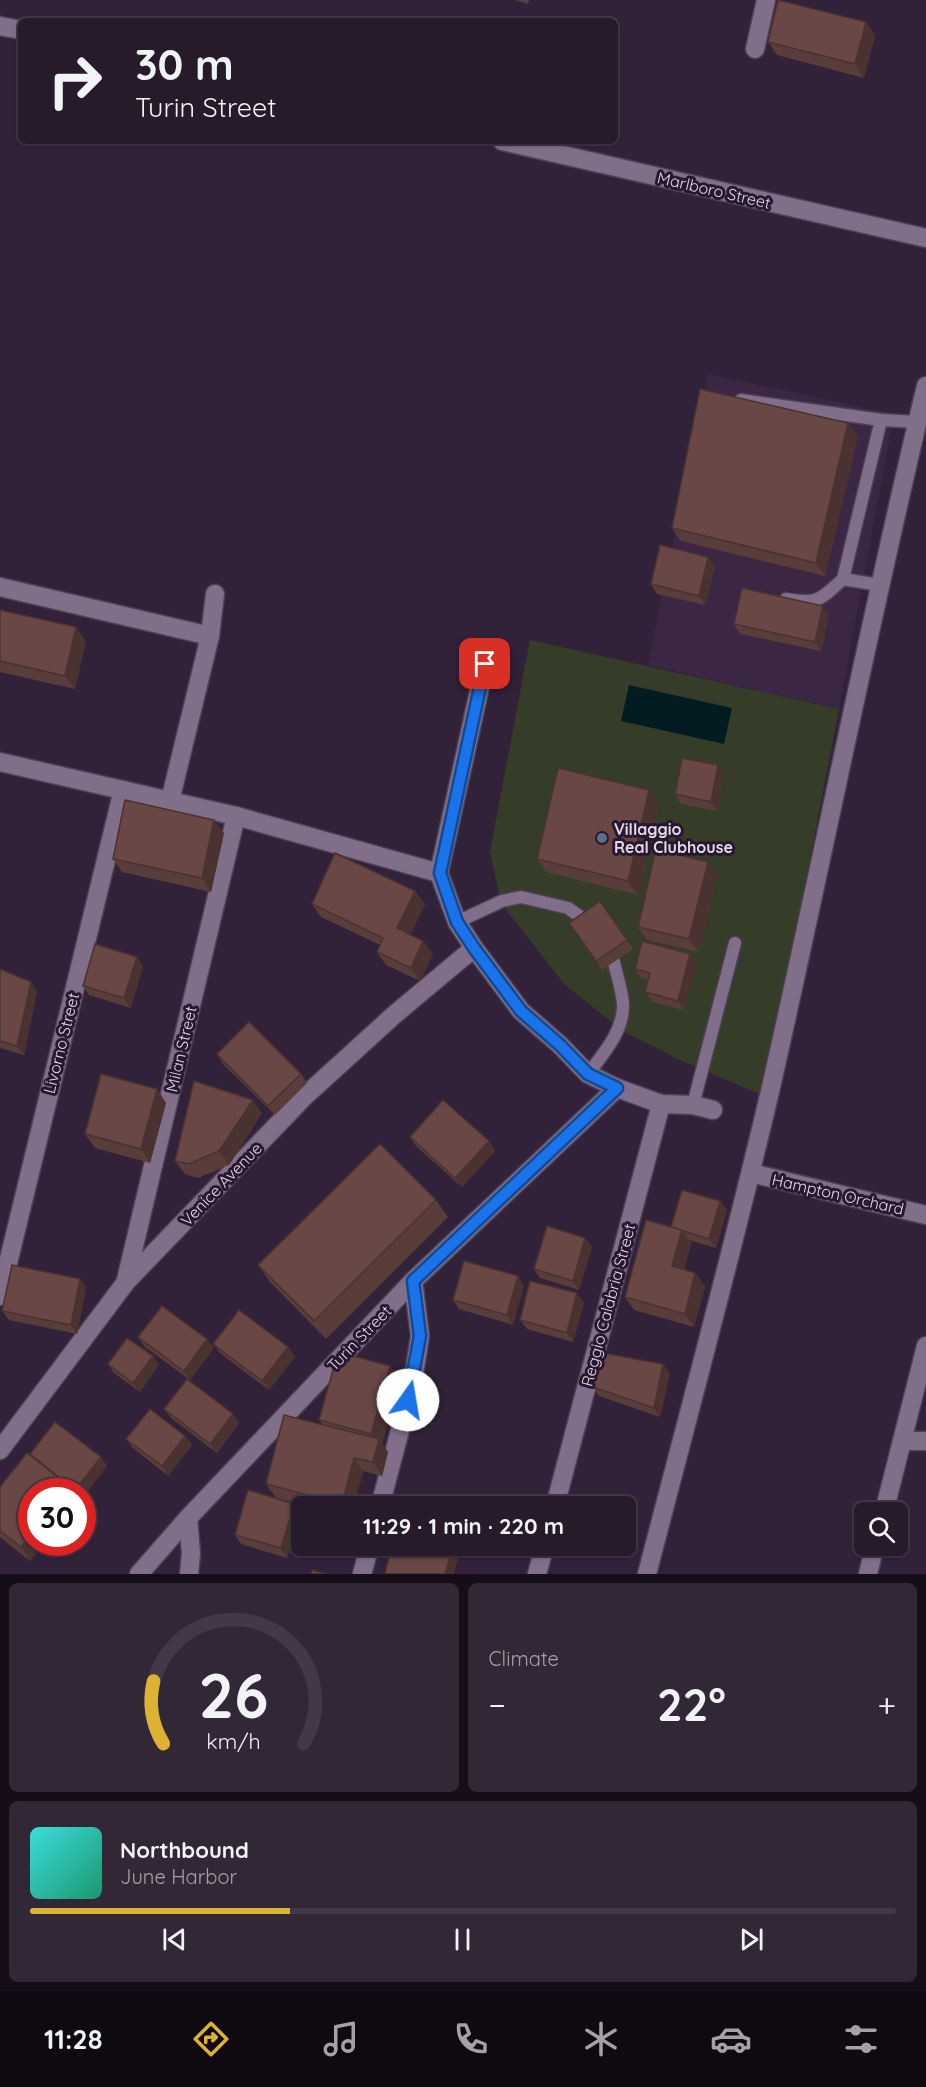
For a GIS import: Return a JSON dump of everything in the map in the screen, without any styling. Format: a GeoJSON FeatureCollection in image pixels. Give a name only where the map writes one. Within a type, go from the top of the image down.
{"type":"FeatureCollection","features":[{"type":"Feature","properties":{"kind":"street"},"geometry":{"type":"LineString","coordinates":[[755,49],[766,0]]}},
{"type":"Feature","properties":{"kind":"street"},"geometry":{"type":"LineString","coordinates":[[0,26],[18,29]]}},
{"type":"Feature","properties":{"kind":"street","name":"Marlboro Street"},"geometry":{"type":"LineString","coordinates":[[515,144],[926,238]]}},
{"type":"Feature","properties":{"kind":"street"},"geometry":{"type":"LineString","coordinates":[[647,1574],[751,1173],[843,765],[879,585],[922,423],[926,386]]}},
{"type":"Feature","properties":{"kind":"street"},"geometry":{"type":"LineString","coordinates":[[0,587],[210,636]]}},
{"type":"Feature","properties":{"kind":"street"},"geometry":{"type":"LineString","coordinates":[[170,801],[210,636],[215,594]]}},
{"type":"Feature","properties":{"kind":"street"},"geometry":{"type":"LineString","coordinates":[[485,664],[440,873],[457,922],[521,1011],[560,1045],[588,1074],[617,1088],[661,1104],[693,1105],[713,1110]]}},
{"type":"Feature","properties":{"kind":"street"},"geometry":{"type":"LineString","coordinates":[[0,762],[236,816],[440,873]]}},
{"type":"Feature","properties":{"kind":"street","name":"Livorno Street"},"geometry":{"type":"LineString","coordinates":[[0,1296],[123,790]]}},
{"type":"Feature","properties":{"kind":"street","name":"Milan Street"},"geometry":{"type":"LineString","coordinates":[[126,1282],[236,816]]}},
{"type":"Feature","properties":{"kind":"street","name":"Venice Avenue"},"geometry":{"type":"LineString","coordinates":[[0,1450],[126,1282],[305,1096],[474,948]]}},
{"type":"Feature","properties":{"kind":"street","name":"Turin Street"},"geometry":{"type":"LineString","coordinates":[[140,1574],[188,1518],[413,1281],[617,1088]]}},
{"type":"Feature","properties":{"kind":"street","name":"Reggio Calabria Street"},"geometry":{"type":"LineString","coordinates":[[558,1496],[661,1104]]}},
{"type":"Feature","properties":{"kind":"street","name":"Hampton Orchard"},"geometry":{"type":"LineString","coordinates":[[751,1173],[926,1215]]}},
{"type":"Feature","properties":{"kind":"street"},"geometry":{"type":"LineString","coordinates":[[383,1496],[413,1381],[420,1336],[413,1281]]}},
{"type":"Feature","properties":{"kind":"street"},"geometry":{"type":"LineString","coordinates":[[887,1502],[926,1346]]}},
{"type":"Feature","properties":{"kind":"street"},"geometry":{"type":"LineString","coordinates":[[903,1441],[926,1441]]}},
{"type":"Feature","properties":{"kind":"street"},"geometry":{"type":"LineString","coordinates":[[188,1518],[191,1553],[189,1574]]}},
{"type":"Feature","properties":{"kind":"street"},"geometry":{"type":"LineString","coordinates":[[362,1574],[367,1556]]}},
{"type":"Feature","properties":{"kind":"street"},"geometry":{"type":"LineString","coordinates":[[537,1574],[542,1556]]}},
{"type":"Feature","properties":{"kind":"street"},"geometry":{"type":"LineString","coordinates":[[868,1574],[872,1556]]}},
{"type":"Feature","properties":{"kind":"lane"},"geometry":{"type":"LineString","coordinates":[[725,398],[881,420],[922,423]]}},
{"type":"Feature","properties":{"kind":"lane"},"geometry":{"type":"LineString","coordinates":[[770,595],[800,602],[821,599],[843,579],[881,420]]}},
{"type":"Feature","properties":{"kind":"lane"},"geometry":{"type":"LineString","coordinates":[[843,579],[879,585]]}},
{"type":"Feature","properties":{"kind":"lane"},"geometry":{"type":"LineString","coordinates":[[457,922],[502,901],[521,897],[568,908],[589,923]]}},
{"type":"Feature","properties":{"kind":"lane"},"geometry":{"type":"LineString","coordinates":[[693,1105],[735,944]]}},
{"type":"Feature","properties":{"kind":"lane"},"geometry":{"type":"LineString","coordinates":[[588,1074],[611,1043],[620,1023],[623,1004],[614,962]]}},
{"type":"Feature","properties":{"kind":"shaded area"},"geometry":{"type":"Polygon","coordinates":[[[708,374],[894,414],[839,709],[648,665],[708,374]]]}},
{"type":"Feature","properties":{"kind":"shaded area"},"geometry":{"type":"Polygon","coordinates":[[[530,640],[839,709],[764,1096],[680,1060],[623,1031],[565,985],[501,903],[490,852],[530,640]]]}},
{"type":"Feature","properties":{"kind":"shaded area"},"geometry":{"type":"Polygon","coordinates":[[[629,685],[732,708],[724,744],[621,721],[629,685]]]}},
{"type":"Feature","properties":{"kind":"building"},"geometry":{"type":"Polygon","coordinates":[[[778,0],[866,22],[855,64],[768,42],[778,0]]]}},
{"type":"Feature","properties":{"kind":"building"},"geometry":{"type":"Polygon","coordinates":[[[700,389],[848,423],[816,563],[672,528],[700,389]]]}},
{"type":"Feature","properties":{"kind":"building"},"geometry":{"type":"Polygon","coordinates":[[[660,545],[708,557],[699,596],[651,584],[660,545]]]}},
{"type":"Feature","properties":{"kind":"building"},"geometry":{"type":"Polygon","coordinates":[[[742,588],[823,606],[815,642],[734,624],[742,588]]]}},
{"type":"Feature","properties":{"kind":"building"},"geometry":{"type":"Polygon","coordinates":[[[0,610],[76,627],[65,676],[0,661],[0,610]]]}},
{"type":"Feature","properties":{"kind":"building"},"geometry":{"type":"Polygon","coordinates":[[[682,758],[718,765],[711,802],[675,794],[682,758]]]}},
{"type":"Feature","properties":{"kind":"building","name":"Villaggio Real Clubhouse"},"geometry":{"type":"Polygon","coordinates":[[[558,768],[649,790],[628,881],[537,859],[558,768]]]}},
{"type":"Feature","properties":{"kind":"building"},"geometry":{"type":"Polygon","coordinates":[[[125,800],[214,820],[202,878],[113,859],[125,800]]]}},
{"type":"Feature","properties":{"kind":"building"},"geometry":{"type":"Polygon","coordinates":[[[656,849],[708,862],[689,939],[638,927],[656,849]]]}},
{"type":"Feature","properties":{"kind":"building"},"geometry":{"type":"Polygon","coordinates":[[[335,853],[415,891],[397,928],[423,941],[411,968],[377,952],[383,938],[312,904],[335,853]]]}},
{"type":"Feature","properties":{"kind":"building"},"geometry":{"type":"Polygon","coordinates":[[[600,901],[627,940],[596,961],[569,923],[600,901]]]}},
{"type":"Feature","properties":{"kind":"building"},"geometry":{"type":"Polygon","coordinates":[[[642,941],[690,954],[678,1001],[645,992],[650,973],[635,969],[642,941]]]}},
{"type":"Feature","properties":{"kind":"building"},"geometry":{"type":"Polygon","coordinates":[[[95,944],[137,957],[124,998],[83,986],[95,944]]]}},
{"type":"Feature","properties":{"kind":"building"},"geometry":{"type":"Polygon","coordinates":[[[0,969],[31,982],[17,1046],[0,1041],[0,969]]]}},
{"type":"Feature","properties":{"kind":"building"},"geometry":{"type":"Polygon","coordinates":[[[249,1022],[301,1074],[268,1106],[217,1054],[249,1022]]]}},
{"type":"Feature","properties":{"kind":"building"},"geometry":{"type":"Polygon","coordinates":[[[101,1074],[157,1089],[141,1149],[85,1134],[101,1074]]]}},
{"type":"Feature","properties":{"kind":"building"},"geometry":{"type":"Polygon","coordinates":[[[194,1081],[253,1100],[219,1151],[189,1164],[175,1161],[194,1081]]]}},
{"type":"Feature","properties":{"kind":"building"},"geometry":{"type":"Polygon","coordinates":[[[443,1100],[489,1141],[455,1178],[410,1137],[443,1100]]]}},
{"type":"Feature","properties":{"kind":"building"},"geometry":{"type":"Polygon","coordinates":[[[380,1144],[436,1200],[314,1321],[258,1265],[380,1144]]]}},
{"type":"Feature","properties":{"kind":"building"},"geometry":{"type":"Polygon","coordinates":[[[682,1190],[720,1201],[709,1239],[671,1227],[682,1190]]]}},
{"type":"Feature","properties":{"kind":"building"},"geometry":{"type":"Polygon","coordinates":[[[646,1220],[682,1230],[672,1266],[695,1273],[685,1314],[625,1297],[646,1220]]]}},
{"type":"Feature","properties":{"kind":"building"},"geometry":{"type":"Polygon","coordinates":[[[547,1226],[585,1238],[573,1281],[534,1269],[547,1226]]]}},
{"type":"Feature","properties":{"kind":"building"},"geometry":{"type":"Polygon","coordinates":[[[464,1261],[518,1276],[507,1315],[453,1300],[464,1261]]]}},
{"type":"Feature","properties":{"kind":"building"},"geometry":{"type":"Polygon","coordinates":[[[12,1265],[80,1279],[71,1325],[2,1311],[12,1265]]]}},
{"type":"Feature","properties":{"kind":"building"},"geometry":{"type":"Polygon","coordinates":[[[530,1281],[577,1293],[567,1333],[520,1320],[530,1281]]]}},
{"type":"Feature","properties":{"kind":"building"},"geometry":{"type":"Polygon","coordinates":[[[162,1306],[207,1339],[184,1371],[138,1337],[162,1306]]]}},
{"type":"Feature","properties":{"kind":"building"},"geometry":{"type":"Polygon","coordinates":[[[239,1310],[288,1347],[262,1381],[213,1344],[239,1310]]]}},
{"type":"Feature","properties":{"kind":"building"},"geometry":{"type":"Polygon","coordinates":[[[127,1338],[153,1356],[133,1383],[108,1364],[127,1338]]]}},
{"type":"Feature","properties":{"kind":"building"},"geometry":{"type":"Polygon","coordinates":[[[338,1352],[390,1366],[371,1434],[319,1420],[338,1352]]]}},
{"type":"Feature","properties":{"kind":"building"},"geometry":{"type":"Polygon","coordinates":[[[603,1353],[663,1364],[654,1408],[593,1387],[603,1353]]]}},
{"type":"Feature","properties":{"kind":"building"},"geometry":{"type":"Polygon","coordinates":[[[187,1379],[233,1414],[210,1444],[164,1409],[187,1379]]]}},
{"type":"Feature","properties":{"kind":"building"},"geometry":{"type":"Polygon","coordinates":[[[150,1409],[185,1436],[162,1466],[126,1439],[150,1409]]]}},
{"type":"Feature","properties":{"kind":"building"},"geometry":{"type":"Polygon","coordinates":[[[284,1415],[379,1439],[373,1462],[354,1458],[344,1496],[312,1496],[266,1484],[284,1415]]]}},
{"type":"Feature","properties":{"kind":"building"},"geometry":{"type":"Polygon","coordinates":[[[55,1422],[101,1457],[84,1478],[60,1478],[30,1454],[55,1422]]]}},
{"type":"Feature","properties":{"kind":"building"},"geometry":{"type":"Polygon","coordinates":[[[27,1453],[59,1478],[18,1478],[18,1545],[0,1531],[0,1487],[27,1453]]]}},
{"type":"Feature","properties":{"kind":"building"},"geometry":{"type":"Polygon","coordinates":[[[248,1490],[291,1503],[291,1514],[281,1548],[235,1535],[248,1490]]]}},
{"type":"Feature","properties":{"kind":"building"},"geometry":{"type":"Polygon","coordinates":[[[389,1556],[450,1556],[445,1574],[385,1574],[389,1556]]]}},
{"type":"Feature","properties":{"kind":"building"},"geometry":{"type":"Polygon","coordinates":[[[312,1570],[327,1574],[311,1574],[312,1570]]]}},
{"type":"Feature","properties":{"kind":"place","name":"Villaggio Real Clubhouse"},"geometry":{"type":"Point","coordinates":[602,838]}},
{"type":"Feature","properties":{"kind":"route"},"geometry":{"type":"LineString","coordinates":[[408,1400],[420,1336],[413,1281],[617,1088],[588,1074],[560,1045],[521,1011],[457,922],[440,873],[485,664]]}}]}
